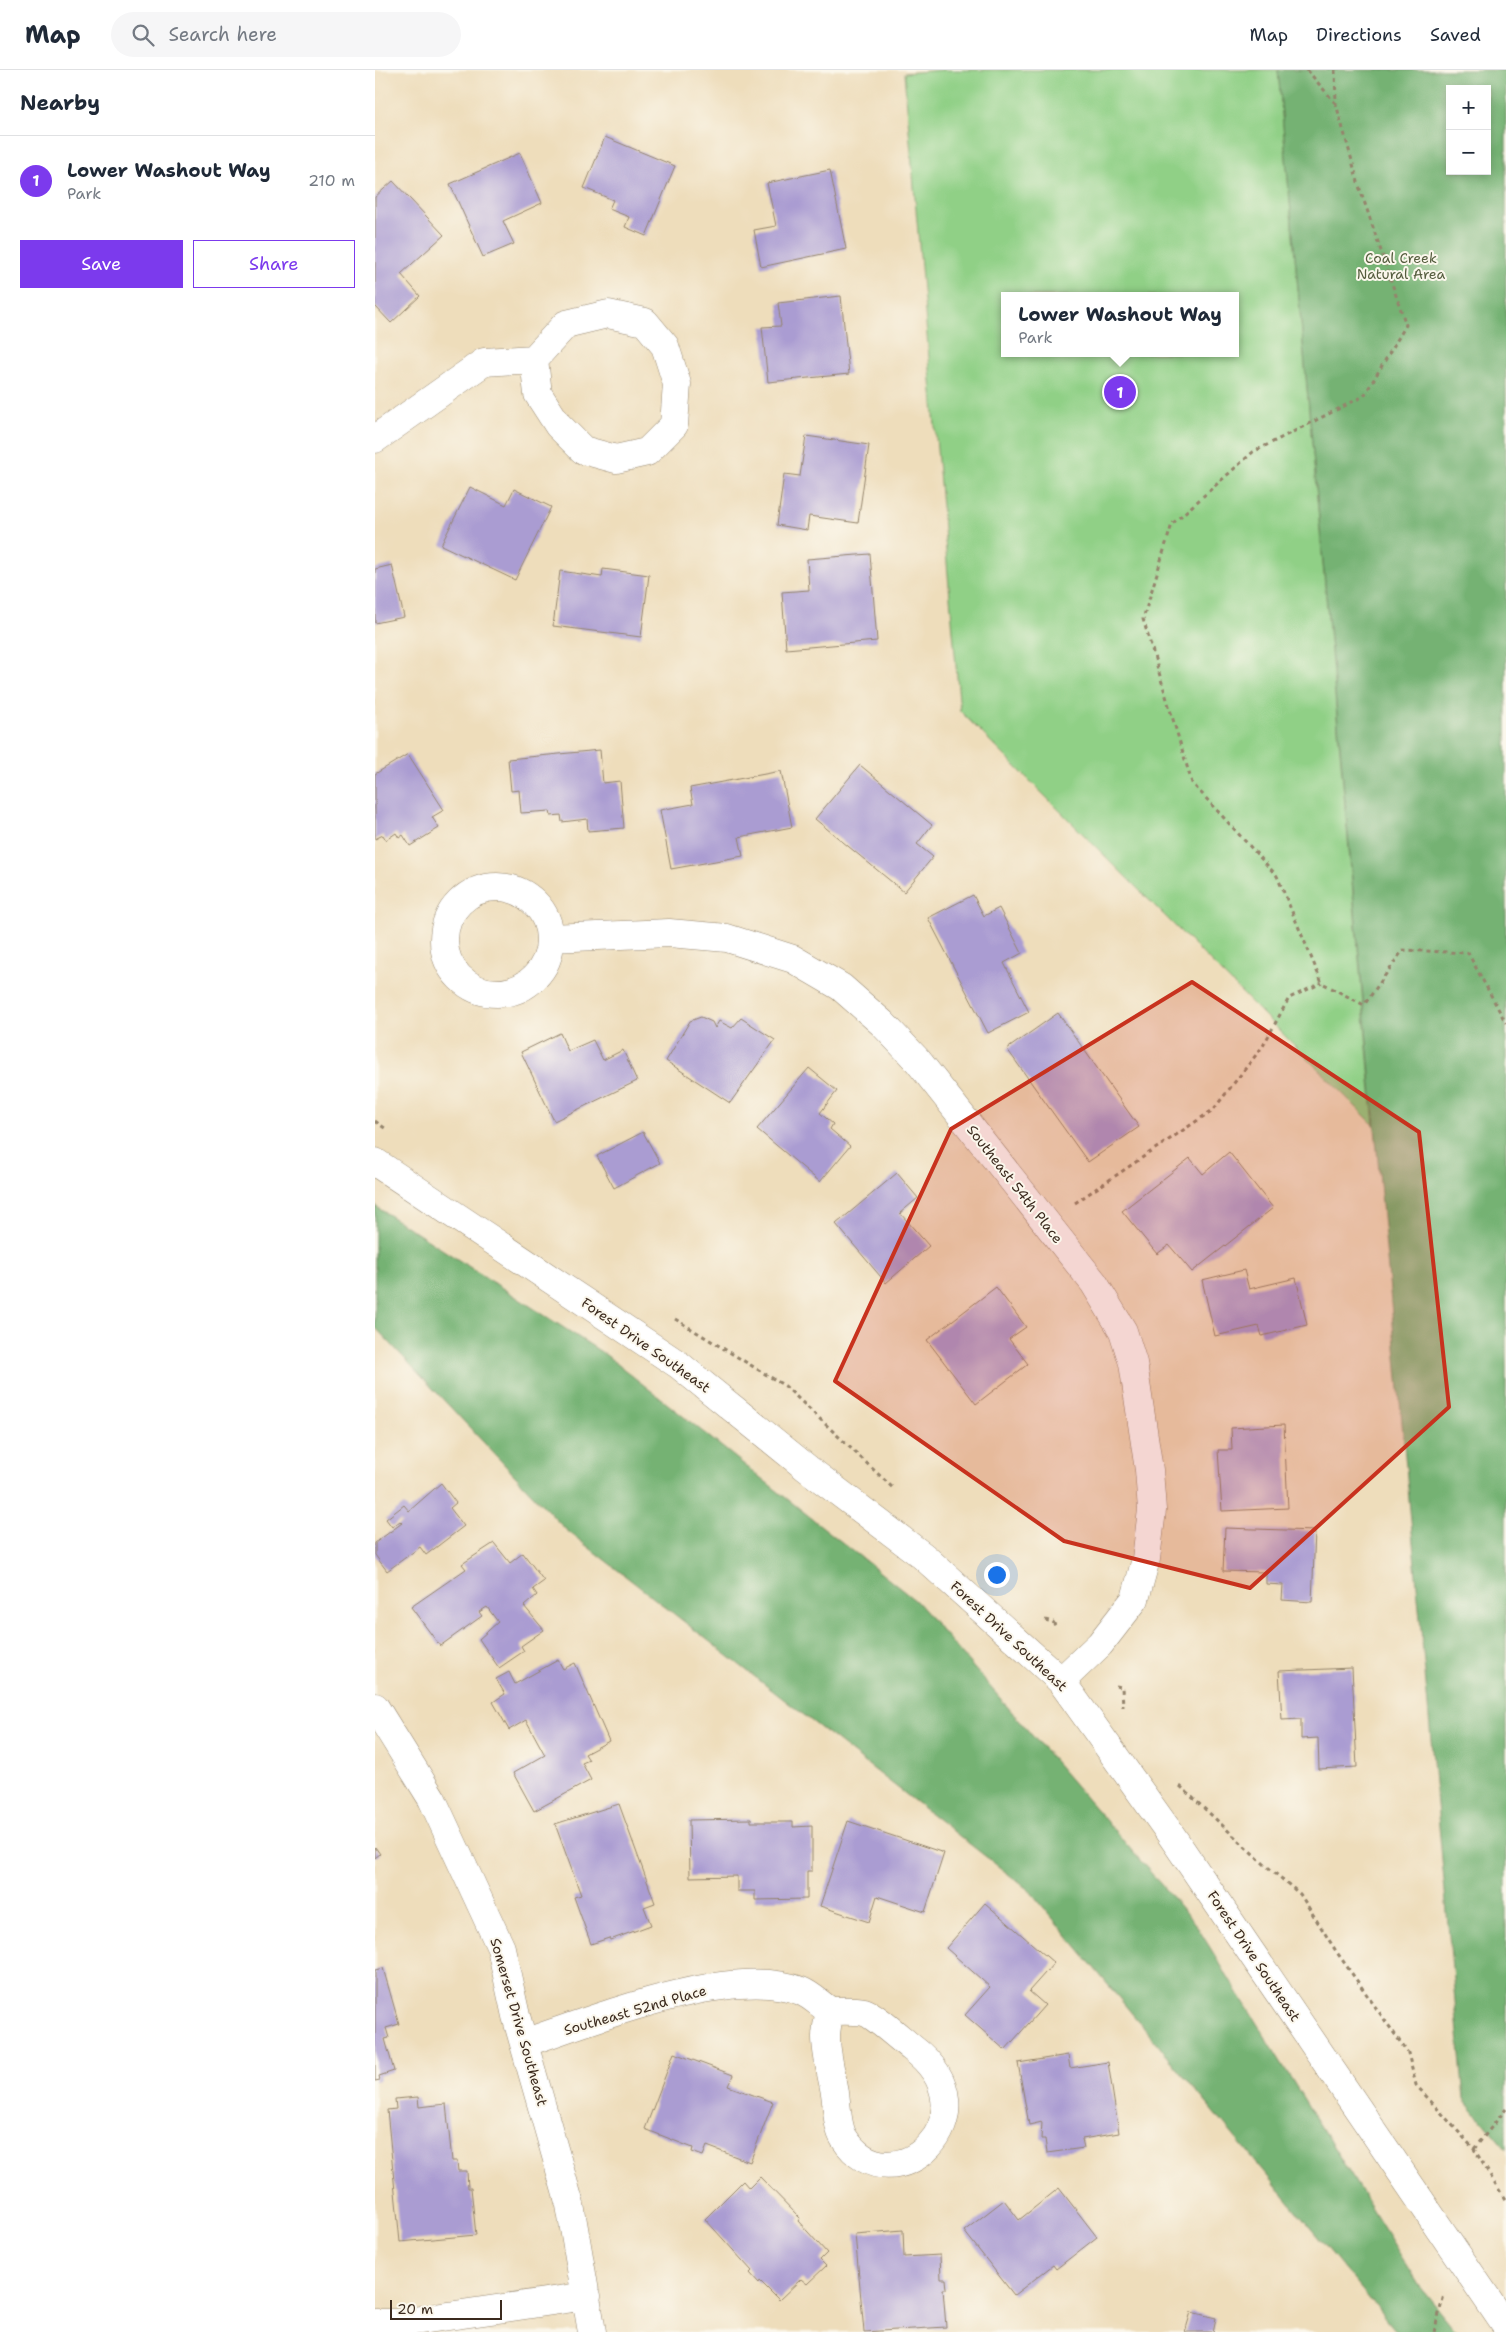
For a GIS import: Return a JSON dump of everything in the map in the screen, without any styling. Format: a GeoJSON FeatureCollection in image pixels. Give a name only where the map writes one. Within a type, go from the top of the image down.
{"type":"FeatureCollection","features":[{"type":"Feature","properties":{"kind":"street"},"geometry":{"type":"LineString","coordinates":[[375,439],[484,362],[534,359],[566,324],[608,314],[645,322],[665,346],[677,384],[674,425],[647,452],[616,459],[583,450],[558,425],[538,394],[534,359]]}},
{"type":"Feature","properties":{"kind":"street","name":"Southeast 54th Place"},"geometry":{"type":"LineString","coordinates":[[550,938],[669,933],[727,938],[793,959],[841,987],[882,1023],[918,1061],[1094,1283],[1123,1331],[1133,1363],[1149,1470],[1152,1510],[1146,1559],[1135,1599],[1100,1644],[1061,1681]]}},
{"type":"Feature","properties":{"kind":"street","name":"Forest Drive Southeast"},"geometry":{"type":"LineString","coordinates":[[375,1162],[679,1365],[808,1469],[923,1556],[1061,1681],[1167,1829],[1506,2326]]}},
{"type":"Feature","properties":{"kind":"street","name":"Somerset Drive Southeast"},"geometry":{"type":"LineString","coordinates":[[375,1707],[432,1799],[501,1948],[516,2016],[570,2205],[592,2332]]}},
{"type":"Feature","properties":{"kind":"street","name":"Southeast 52nd Place"},"geometry":{"type":"LineString","coordinates":[[525,2043],[674,1996],[731,1984],[767,1984],[802,1991],[829,2011]]}},
{"type":"Feature","properties":{"kind":"street"},"geometry":{"type":"LineString","coordinates":[[829,2011],[865,2012],[926,2059],[936,2071],[945,2100],[946,2114],[934,2142],[923,2154],[904,2163],[872,2162],[854,2150],[843,2136],[826,2038],[829,2011]]}},
{"type":"Feature","properties":{"kind":"street"},"geometry":{"type":"LineString","coordinates":[[375,2323],[400,2323],[587,2296]]}},
{"type":"Feature","properties":{"kind":"path"},"geometry":{"type":"LineString","coordinates":[[1307,70],[1336,104]]}},
{"type":"Feature","properties":{"kind":"path"},"geometry":{"type":"LineString","coordinates":[[1335,70],[1336,104],[1359,189],[1406,325],[1364,396],[1253,452],[1171,524],[1143,619],[1192,783],[1277,876],[1322,983],[1363,1005],[1403,950],[1468,953],[1506,1023]]}},
{"type":"Feature","properties":{"kind":"path"},"geometry":{"type":"LineString","coordinates":[[1075,1203],[1213,1110],[1263,1046],[1289,998],[1322,983]]}},
{"type":"Feature","properties":{"kind":"path"},"geometry":{"type":"LineString","coordinates":[[1116,1686],[1122,1687],[1124,1710]]}},
{"type":"Feature","properties":{"kind":"path"},"geometry":{"type":"LineString","coordinates":[[1177,1783],[1264,1864],[1300,1894],[1336,1952],[1408,2053],[1416,2084],[1474,2149],[1506,2201]]}},
{"type":"Feature","properties":{"kind":"path"},"geometry":{"type":"LineString","coordinates":[[1474,2149],[1506,2109]]}},
{"type":"Feature","properties":{"kind":"highlighted area"},"geometry":{"type":"Polygon","coordinates":[[[1192,982],[1419,1132],[1449,1407],[1250,1588],[1064,1541],[835,1381],[951,1129],[1192,982]]]}},
{"type":"Feature","properties":{"kind":"green space"},"geometry":{"type":"Polygon","coordinates":[[[943,70],[1278,70],[1374,1125],[960,711],[904,73],[943,70]]]}},
{"type":"Feature","properties":{"kind":"green space","name":"Coal Creek Natural Area"},"geometry":{"type":"Polygon","coordinates":[[[1278,70],[1506,70],[1506,2149],[1464,2099],[1278,70]]]}},
{"type":"Feature","properties":{"kind":"green space"},"geometry":{"type":"Polygon","coordinates":[[[375,1206],[606,1355],[916,1601],[1196,1925],[1419,2285],[1457,2332],[1397,2332],[1030,1891],[565,1529],[375,1327],[375,1206]]]}},
{"type":"Feature","properties":{"kind":"building"},"geometry":{"type":"Polygon","coordinates":[[[605,137],[675,166],[646,236],[625,227],[629,217],[609,209],[613,200],[584,188],[605,137]]]}},
{"type":"Feature","properties":{"kind":"building"},"geometry":{"type":"Polygon","coordinates":[[[520,153],[542,203],[503,221],[514,244],[483,257],[450,184],[520,153]]]}},
{"type":"Feature","properties":{"kind":"building"},"geometry":{"type":"Polygon","coordinates":[[[830,170],[846,249],[761,267],[754,230],[776,226],[767,183],[830,170]]]}},
{"type":"Feature","properties":{"kind":"building"},"geometry":{"type":"Polygon","coordinates":[[[393,181],[444,235],[401,274],[420,296],[391,323],[375,306],[375,197],[393,181]]]}},
{"type":"Feature","properties":{"kind":"building"},"geometry":{"type":"Polygon","coordinates":[[[841,296],[849,374],[768,382],[762,327],[781,326],[778,303],[841,296]]]}},
{"type":"Feature","properties":{"kind":"building"},"geometry":{"type":"Polygon","coordinates":[[[806,436],[869,445],[858,523],[809,516],[807,530],[777,525],[784,474],[800,476],[806,436]]]}},
{"type":"Feature","properties":{"kind":"building"},"geometry":{"type":"Polygon","coordinates":[[[470,487],[506,505],[514,489],[551,507],[515,580],[441,545],[470,487]]]}},
{"type":"Feature","properties":{"kind":"building"},"geometry":{"type":"Polygon","coordinates":[[[870,554],[877,641],[786,649],[782,592],[809,590],[807,559],[870,554]]]}},
{"type":"Feature","properties":{"kind":"building"},"geometry":{"type":"Polygon","coordinates":[[[392,565],[404,617],[375,623],[375,569],[392,565]]]}},
{"type":"Feature","properties":{"kind":"building"},"geometry":{"type":"Polygon","coordinates":[[[603,569],[649,575],[641,637],[553,626],[560,571],[602,577],[603,569]]]}},
{"type":"Feature","properties":{"kind":"building"},"geometry":{"type":"Polygon","coordinates":[[[600,750],[603,783],[620,781],[624,828],[588,831],[587,819],[562,822],[561,815],[551,816],[550,811],[521,813],[519,790],[511,791],[508,759],[600,750]]]}},
{"type":"Feature","properties":{"kind":"building"},"geometry":{"type":"Polygon","coordinates":[[[408,754],[444,810],[432,817],[439,828],[410,846],[403,835],[399,838],[396,833],[386,840],[383,835],[375,839],[375,774],[408,754]]]}},
{"type":"Feature","properties":{"kind":"building"},"geometry":{"type":"Polygon","coordinates":[[[860,765],[932,825],[917,844],[933,857],[904,892],[815,819],[860,765]]]}},
{"type":"Feature","properties":{"kind":"building"},"geometry":{"type":"Polygon","coordinates":[[[781,771],[792,827],[739,837],[743,856],[671,869],[660,810],[693,804],[690,788],[781,771]]]}},
{"type":"Feature","properties":{"kind":"building"},"geometry":{"type":"Polygon","coordinates":[[[973,895],[984,916],[999,908],[1022,953],[1004,963],[1029,1012],[988,1033],[928,918],[973,895]]]}},
{"type":"Feature","properties":{"kind":"building"},"geometry":{"type":"Polygon","coordinates":[[[1058,1013],[1139,1127],[1088,1162],[1007,1049],[1058,1013]]]}},
{"type":"Feature","properties":{"kind":"building"},"geometry":{"type":"Polygon","coordinates":[[[701,1017],[712,1022],[715,1028],[719,1021],[732,1028],[741,1018],[775,1040],[730,1103],[666,1061],[690,1021],[701,1017]]]}},
{"type":"Feature","properties":{"kind":"building"},"geometry":{"type":"Polygon","coordinates":[[[560,1033],[568,1051],[593,1040],[603,1060],[623,1050],[637,1081],[554,1121],[521,1052],[560,1033]]]}},
{"type":"Feature","properties":{"kind":"building"},"geometry":{"type":"Polygon","coordinates":[[[809,1068],[837,1091],[820,1113],[833,1124],[830,1129],[850,1146],[820,1182],[757,1129],[809,1068]]]}},
{"type":"Feature","properties":{"kind":"building"},"geometry":{"type":"Polygon","coordinates":[[[643,1132],[660,1163],[614,1188],[597,1156],[643,1132]]]}},
{"type":"Feature","properties":{"kind":"building"},"geometry":{"type":"Polygon","coordinates":[[[1229,1152],[1273,1208],[1192,1272],[1169,1245],[1157,1254],[1122,1211],[1190,1158],[1203,1174],[1229,1152]]]}},
{"type":"Feature","properties":{"kind":"building"},"geometry":{"type":"Polygon","coordinates":[[[897,1173],[918,1198],[900,1213],[929,1246],[886,1283],[836,1224],[897,1173]]]}},
{"type":"Feature","properties":{"kind":"building"},"geometry":{"type":"Polygon","coordinates":[[[1244,1270],[1249,1289],[1296,1278],[1307,1325],[1262,1336],[1259,1326],[1215,1336],[1202,1280],[1244,1270]]]}},
{"type":"Feature","properties":{"kind":"building"},"geometry":{"type":"Polygon","coordinates":[[[996,1287],[1026,1327],[1009,1339],[1028,1364],[976,1404],[927,1340],[996,1287]]]}},
{"type":"Feature","properties":{"kind":"building"},"geometry":{"type":"Polygon","coordinates":[[[1284,1425],[1288,1508],[1222,1511],[1218,1450],[1232,1450],[1231,1428],[1284,1425]]]}},
{"type":"Feature","properties":{"kind":"building"},"geometry":{"type":"Polygon","coordinates":[[[441,1483],[456,1503],[450,1508],[464,1526],[426,1555],[420,1547],[387,1571],[375,1555],[375,1543],[402,1523],[400,1521],[392,1527],[386,1519],[404,1505],[409,1511],[441,1483]]]}},
{"type":"Feature","properties":{"kind":"building"},"geometry":{"type":"Polygon","coordinates":[[[1225,1528],[1315,1531],[1312,1602],[1282,1600],[1283,1585],[1266,1584],[1266,1572],[1223,1571],[1225,1528]]]}},
{"type":"Feature","properties":{"kind":"building"},"geometry":{"type":"Polygon","coordinates":[[[494,1543],[510,1563],[523,1553],[544,1581],[533,1589],[537,1595],[524,1606],[544,1630],[521,1646],[524,1651],[499,1668],[479,1639],[498,1622],[487,1607],[479,1612],[482,1616],[440,1646],[411,1607],[466,1569],[462,1564],[494,1543]]]}},
{"type":"Feature","properties":{"kind":"building"},"geometry":{"type":"Polygon","coordinates":[[[558,1660],[563,1669],[575,1663],[609,1741],[585,1754],[589,1760],[582,1763],[591,1780],[534,1811],[513,1773],[545,1755],[526,1720],[509,1730],[493,1702],[505,1694],[496,1679],[509,1672],[515,1684],[558,1660]]]}},
{"type":"Feature","properties":{"kind":"building"},"geometry":{"type":"Polygon","coordinates":[[[1352,1668],[1357,1767],[1319,1769],[1318,1738],[1301,1739],[1301,1719],[1282,1720],[1279,1671],[1352,1668]]]}},
{"type":"Feature","properties":{"kind":"building"},"geometry":{"type":"Polygon","coordinates":[[[619,1804],[655,1903],[644,1907],[651,1925],[610,1940],[609,1938],[591,1944],[574,1897],[581,1895],[555,1824],[619,1804]]]}},
{"type":"Feature","properties":{"kind":"building"},"geometry":{"type":"Polygon","coordinates":[[[751,1819],[751,1822],[793,1822],[793,1827],[812,1826],[812,1871],[807,1871],[807,1899],[755,1900],[755,1891],[737,1891],[737,1876],[690,1877],[689,1820],[751,1819]]]}},
{"type":"Feature","properties":{"kind":"building"},"geometry":{"type":"Polygon","coordinates":[[[848,1821],[944,1853],[925,1912],[877,1896],[869,1922],[820,1906],[848,1821]]]}},
{"type":"Feature","properties":{"kind":"building"},"geometry":{"type":"Polygon","coordinates":[[[375,1847],[380,1854],[375,1858],[375,1847]]]}},
{"type":"Feature","properties":{"kind":"building"},"geometry":{"type":"Polygon","coordinates":[[[985,1903],[1054,1963],[1029,1991],[1045,2005],[1005,2050],[965,2015],[990,1987],[946,1948],[985,1903]]]}},
{"type":"Feature","properties":{"kind":"building"},"geometry":{"type":"Polygon","coordinates":[[[383,1968],[399,2024],[386,2028],[389,2038],[385,2039],[394,2071],[379,2076],[380,2080],[375,2081],[375,1970],[383,1968]]]}},
{"type":"Feature","properties":{"kind":"building"},"geometry":{"type":"Polygon","coordinates":[[[674,2053],[733,2075],[728,2086],[773,2102],[750,2162],[707,2146],[703,2156],[692,2152],[693,2148],[645,2129],[674,2053]]]}},
{"type":"Feature","properties":{"kind":"building"},"geometry":{"type":"Polygon","coordinates":[[[1068,2055],[1070,2068],[1108,2062],[1119,2133],[1082,2139],[1084,2148],[1047,2153],[1045,2139],[1041,2139],[1042,2122],[1029,2125],[1018,2063],[1068,2055]]]}},
{"type":"Feature","properties":{"kind":"building"},"geometry":{"type":"Polygon","coordinates":[[[418,2097],[419,2107],[446,2104],[452,2161],[457,2161],[458,2171],[467,2171],[468,2188],[471,2188],[476,2235],[400,2242],[387,2110],[396,2109],[395,2099],[418,2097]]]}},
{"type":"Feature","properties":{"kind":"building"},"geometry":{"type":"Polygon","coordinates":[[[760,2177],[800,2218],[798,2221],[827,2253],[820,2260],[826,2266],[807,2284],[801,2279],[779,2300],[760,2281],[759,2283],[750,2273],[752,2271],[705,2219],[743,2181],[749,2188],[760,2177]]]}},
{"type":"Feature","properties":{"kind":"building"},"geometry":{"type":"Polygon","coordinates":[[[1059,2188],[1097,2237],[1056,2269],[1053,2265],[1014,2295],[964,2231],[1004,2200],[1019,2220],[1059,2188]]]}},
{"type":"Feature","properties":{"kind":"building"},"geometry":{"type":"Polygon","coordinates":[[[903,2230],[904,2257],[940,2255],[941,2279],[946,2279],[947,2289],[943,2289],[946,2327],[864,2332],[855,2234],[903,2230]]]}},
{"type":"Feature","properties":{"kind":"building"},"geometry":{"type":"Polygon","coordinates":[[[1191,2312],[1216,2318],[1213,2332],[1185,2332],[1191,2312]]]}},
{"type":"Feature","properties":{"kind":"place","name":"Lower Washout Way"},"geometry":{"type":"Point","coordinates":[1120,392]}}]}
